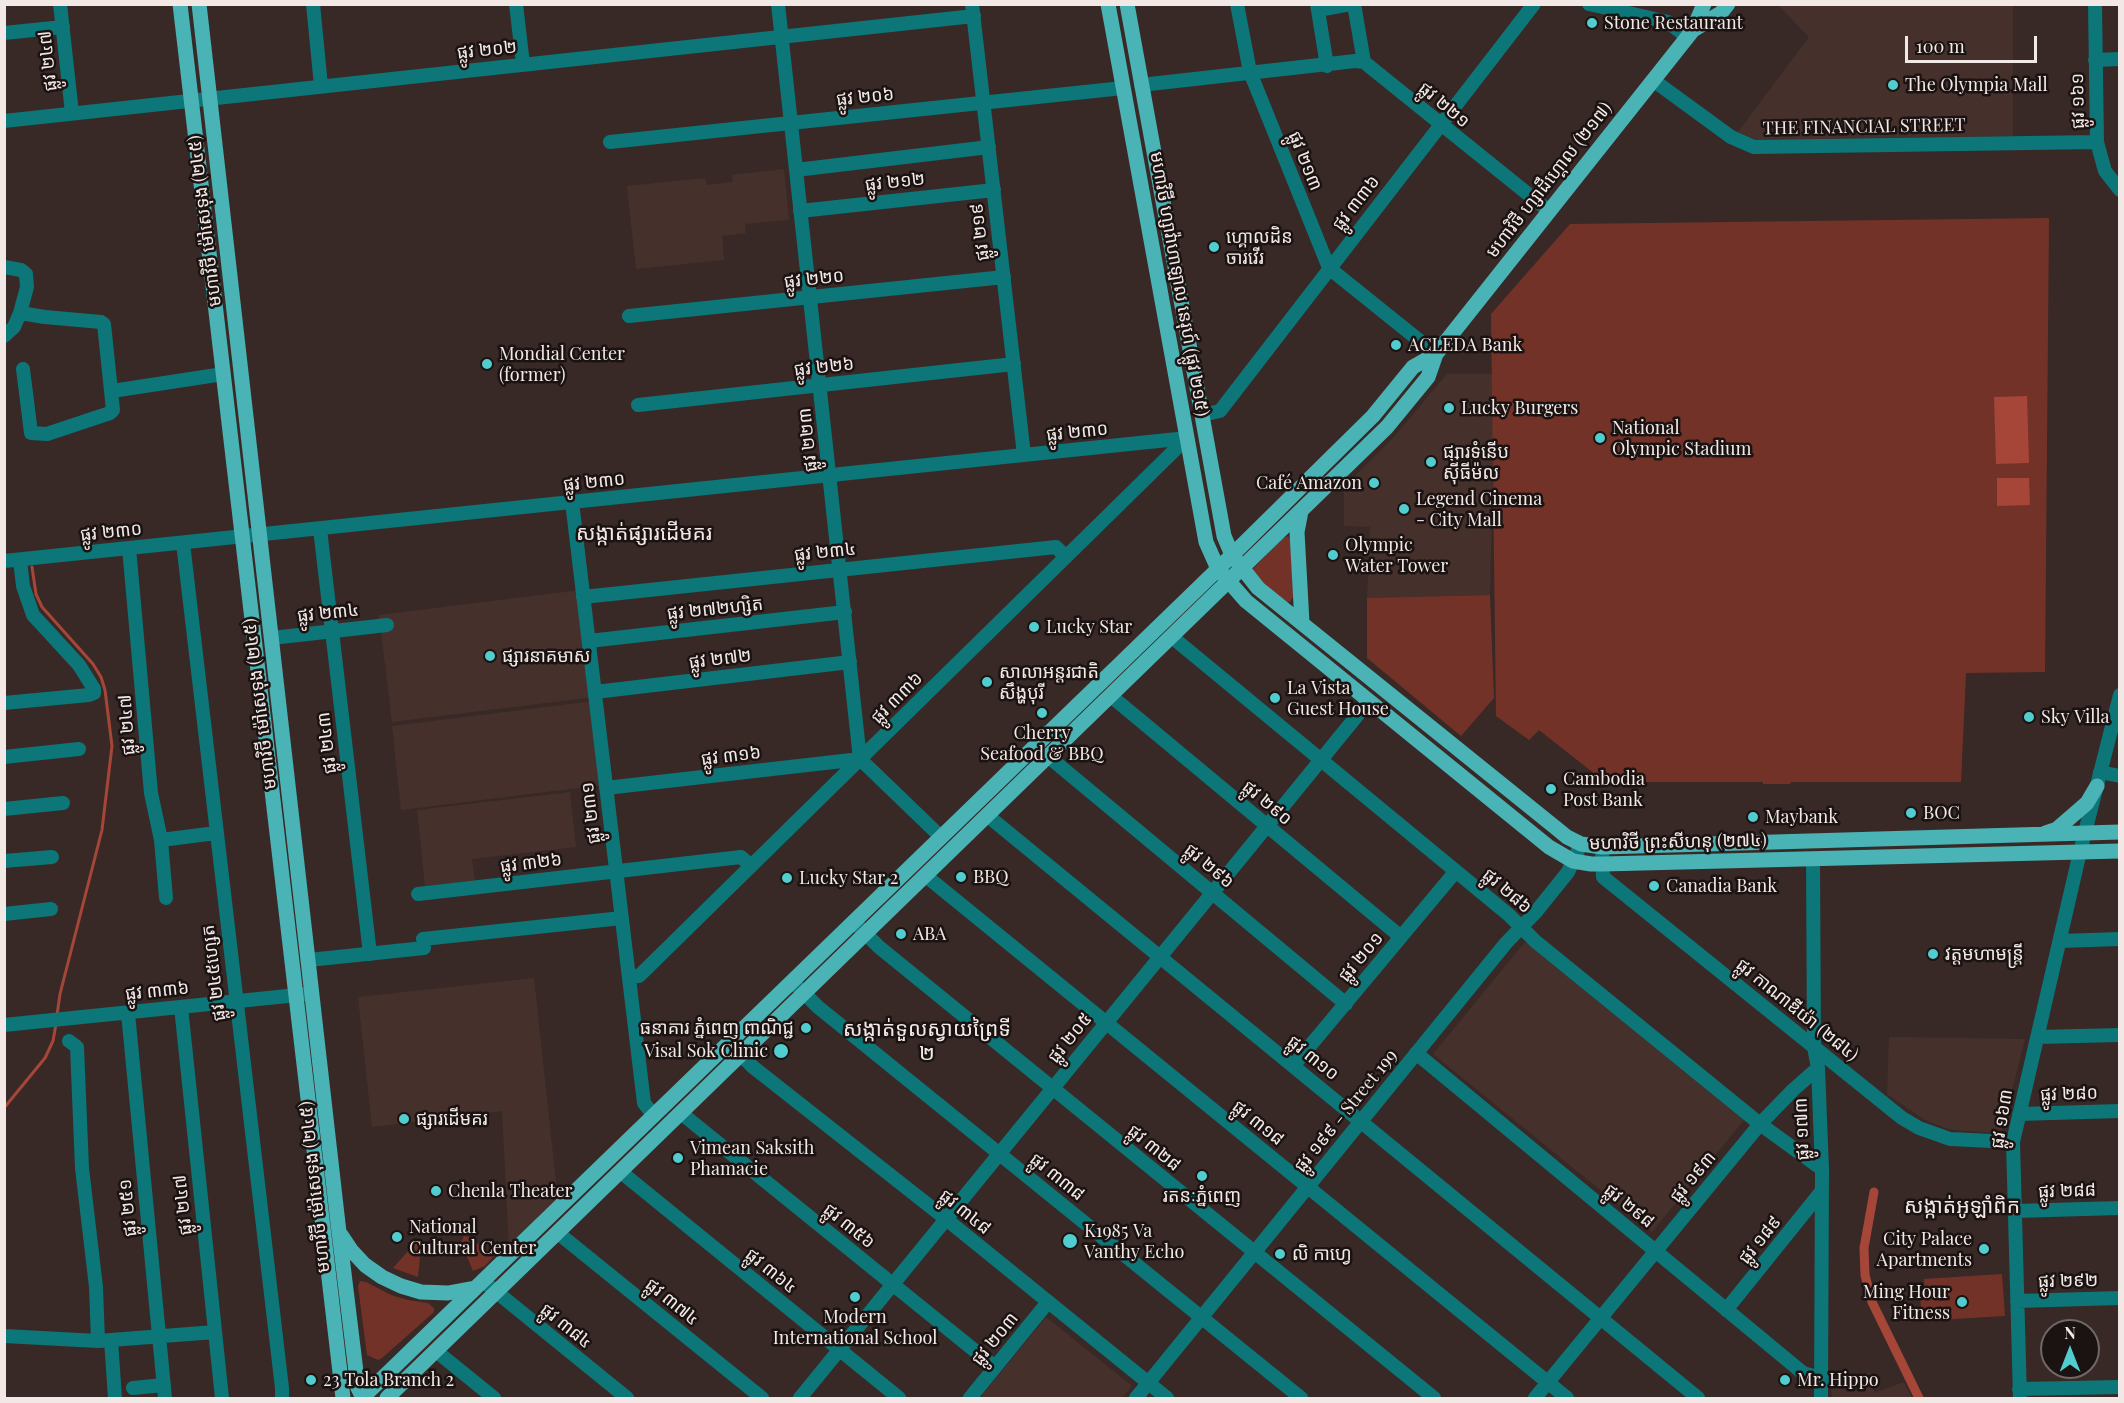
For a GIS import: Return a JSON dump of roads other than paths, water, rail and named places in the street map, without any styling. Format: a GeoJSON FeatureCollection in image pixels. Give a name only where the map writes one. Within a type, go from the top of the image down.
{"type":"FeatureCollection","features":[{"type":"Feature","properties":{"kind":"main road","name":"មហាវិថី ម៉ៅសេទុង (២៤៥)"},"geometry":{"type":"LineString","coordinates":[[180,4],[294,995],[343,1398]]}},
{"type":"Feature","properties":{"kind":"main road","name":"មហាវិថី ម៉ៅសេទុង (២៤៥)"},"geometry":{"type":"LineString","coordinates":[[199,4],[339,1232],[358,1388],[362,1398]]}},
{"type":"Feature","properties":{"kind":"main road","name":"មហាវិថី ហ្សាវ៉ាហាឡាល នេរុហ៍ (ផ្លូវ ២១៥)"},"geometry":{"type":"LineString","coordinates":[[1108,4],[1206,542],[1218,569],[1229,582]]}},
{"type":"Feature","properties":{"kind":"main road","name":"មហាវិថី ហ្សាវ៉ាហាឡាល នេរុហ៍ (ផ្លូវ ២១៥)"},"geometry":{"type":"LineString","coordinates":[[1126,4],[1224,536],[1232,555],[1242,569]]}},
{"type":"Feature","properties":{"kind":"main road","name":"មហាវិថី ហ្សាដឹហ្គោល (២១៧)"},"geometry":{"type":"LineString","coordinates":[[387,1398],[1387,427],[1428,376],[1436,354],[1690,34],[1704,4]]}},
{"type":"Feature","properties":{"kind":"main road","name":"មហាវិថី ហ្សាដឹហ្គោល (២១៧)"},"geometry":{"type":"LineString","coordinates":[[1690,34],[1720,13],[1728,4]]}},
{"type":"Feature","properties":{"kind":"main road","name":"មហាវិថី ហ្សាដឹហ្គោល (២១៧)"},"geometry":{"type":"LineString","coordinates":[[362,1398],[1218,569],[1373,416],[1413,367],[1436,354]]}},
{"type":"Feature","properties":{"kind":"main road"},"geometry":{"type":"LineString","coordinates":[[1301,511],[1297,532],[1302,622]]}},
{"type":"Feature","properties":{"kind":"main road","name":"មហាវិថី ព្រះសីហនុ (២៧៤)"},"geometry":{"type":"LineString","coordinates":[[1242,569],[1258,588],[1567,837],[1581,844],[1602,847],[2120,832]]}},
{"type":"Feature","properties":{"kind":"main road","name":"មហាវិថី ព្រះសីហនុ (២៧៤)"},"geometry":{"type":"LineString","coordinates":[[1229,582],[1246,601],[1549,847],[1573,861],[1603,864],[2120,851]]}},
{"type":"Feature","properties":{"kind":"main road"},"geometry":{"type":"LineString","coordinates":[[2040,835],[2057,829],[2087,803],[2098,779]]}},
{"type":"Feature","properties":{"kind":"main road"},"geometry":{"type":"LineString","coordinates":[[339,1232],[365,1265],[401,1286],[421,1292],[448,1293],[479,1285]]}},
{"type":"Feature","properties":{"kind":"street","name":"ផ្លូវ ២៤៧"},"geometry":{"type":"LineString","coordinates":[[60,4],[72,113]]}},
{"type":"Feature","properties":{"kind":"street"},"geometry":{"type":"LineString","coordinates":[[313,4],[321,86]]}},
{"type":"Feature","properties":{"kind":"street"},"geometry":{"type":"LineString","coordinates":[[516,4],[523,64]]}},
{"type":"Feature","properties":{"kind":"street","name":"ផ្លូវ ២២៣"},"geometry":{"type":"LineString","coordinates":[[777,4],[860,759]]}},
{"type":"Feature","properties":{"kind":"street","name":"ផ្លូវ ២១៣"},"geometry":{"type":"LineString","coordinates":[[1237,4],[1250,72],[1329,268],[1436,354]]}},
{"type":"Feature","properties":{"kind":"street"},"geometry":{"type":"LineString","coordinates":[[1141,86],[1250,72],[1327,66],[1355,61],[1364,62],[1352,4],[1317,7],[1327,66]]}},
{"type":"Feature","properties":{"kind":"street","name":"ផ្លូវ ៣៣៦"},"geometry":{"type":"LineString","coordinates":[[1202,414],[1220,411],[1534,4]]}},
{"type":"Feature","properties":{"kind":"street"},"geometry":{"type":"LineString","coordinates":[[1589,4],[1668,22],[1690,34]]}},
{"type":"Feature","properties":{"kind":"street","name":"ផ្លូវ ១៦១"},"geometry":{"type":"LineString","coordinates":[[2095,4],[2097,142],[2105,171],[2120,190]]}},
{"type":"Feature","properties":{"kind":"street","name":"ផ្លូវ ២០២"},"geometry":{"type":"LineString","coordinates":[[4,121],[781,37],[973,10]]}},
{"type":"Feature","properties":{"kind":"street","name":"ផ្លូវ ២១៩"},"geometry":{"type":"LineString","coordinates":[[973,10],[1024,455]]}},
{"type":"Feature","properties":{"kind":"street"},"geometry":{"type":"LineString","coordinates":[[4,33],[63,27]]}},
{"type":"Feature","properties":{"kind":"street"},"geometry":{"type":"LineString","coordinates":[[2096,60],[2120,59]]}},
{"type":"Feature","properties":{"kind":"street","name":"ផ្លូវ ២២១"},"geometry":{"type":"LineString","coordinates":[[1364,62],[1549,212]]}},
{"type":"Feature","properties":{"kind":"street","name":"THE FINANCIAL STREET"},"geometry":{"type":"LineString","coordinates":[[1653,80],[1731,137],[1754,147],[2097,142]]}},
{"type":"Feature","properties":{"kind":"street","name":"ផ្លូវ ២០៦"},"geometry":{"type":"LineString","coordinates":[[610,142],[1124,88]]}},
{"type":"Feature","properties":{"kind":"street"},"geometry":{"type":"LineString","coordinates":[[796,170],[989,147]]}},
{"type":"Feature","properties":{"kind":"street","name":"ផ្លូវ ២១២"},"geometry":{"type":"LineString","coordinates":[[800,211],[994,190]]}},
{"type":"Feature","properties":{"kind":"street"},"geometry":{"type":"LineString","coordinates":[[4,267],[21,270],[26,274],[27,287],[14,327],[4,336]]}},
{"type":"Feature","properties":{"kind":"street","name":"ផ្លូវ ២២០"},"geometry":{"type":"LineString","coordinates":[[629,316],[1004,277]]}},
{"type":"Feature","properties":{"kind":"street"},"geometry":{"type":"LineString","coordinates":[[20,313],[104,324],[113,410],[47,434],[31,433],[22,369]]}},
{"type":"Feature","properties":{"kind":"street","name":"ផ្លូវ ២២៦"},"geometry":{"type":"LineString","coordinates":[[638,405],[1014,364]]}},
{"type":"Feature","properties":{"kind":"street"},"geometry":{"type":"LineString","coordinates":[[112,391],[223,374]]}},
{"type":"Feature","properties":{"kind":"street","name":"ផ្លូវ ៣៣៦"},"geometry":{"type":"LineString","coordinates":[[629,977],[639,976],[1187,438]]}},
{"type":"Feature","properties":{"kind":"street","name":"ផ្លូវ ២៣០"},"geometry":{"type":"LineString","coordinates":[[4,561],[1187,438]]}},
{"type":"Feature","properties":{"kind":"street","name":"ផ្លូវ ២៣១"},"geometry":{"type":"LineString","coordinates":[[572,502],[644,1103],[654,1116]]}},
{"type":"Feature","properties":{"kind":"street","name":"ផ្លូវ ២៤៣"},"geometry":{"type":"LineString","coordinates":[[320,529],[370,954]]}},
{"type":"Feature","properties":{"kind":"street","name":"ផ្លូវ ២៤៥ហ្សេត"},"geometry":{"type":"LineString","coordinates":[[183,543],[282,1398]]}},
{"type":"Feature","properties":{"kind":"street","name":"ផ្លូវ ២៣៤"},"geometry":{"type":"LineString","coordinates":[[583,597],[840,568],[1056,547],[1066,557]]}},
{"type":"Feature","properties":{"kind":"street","name":"ផ្លូវ ២៤៧"},"geometry":{"type":"LineString","coordinates":[[129,548],[151,793],[161,840],[166,898]]}},
{"type":"Feature","properties":{"kind":"street"},"geometry":{"type":"LineString","coordinates":[[4,703],[94,693],[94,689],[79,665],[33,615],[23,586],[20,560]]}},
{"type":"Feature","properties":{"kind":"street","name":"ផ្លូវ ២៧២ហ្សិត"},"geometry":{"type":"LineString","coordinates":[[589,641],[845,612]]}},
{"type":"Feature","properties":{"kind":"street","name":"ផ្លូវ ២៣៤"},"geometry":{"type":"LineString","coordinates":[[272,638],[387,625]]}},
{"type":"Feature","properties":{"kind":"street","name":"ផ្លូវ ២៨៦"},"geometry":{"type":"LineString","coordinates":[[1172,637],[1509,915],[1535,941],[1760,1124],[1822,1169]]}},
{"type":"Feature","properties":{"kind":"street","name":"ផ្លូវ ២៧២"},"geometry":{"type":"LineString","coordinates":[[595,692],[850,662]]}},
{"type":"Feature","properties":{"kind":"street","name":"ផ្លូវ ២៩០"},"geometry":{"type":"LineString","coordinates":[[1111,696],[1401,938]]}},
{"type":"Feature","properties":{"kind":"street","name":"ផ្លូវ ២០៥"},"geometry":{"type":"LineString","coordinates":[[800,1398],[1369,700]]}},
{"type":"Feature","properties":{"kind":"street","name":"ផ្លូវ ១៦៣"},"geometry":{"type":"LineString","coordinates":[[2019,1394],[2013,1142],[2080,852],[2119,702]]}},
{"type":"Feature","properties":{"kind":"street"},"geometry":{"type":"LineString","coordinates":[[4,757],[79,749]]}},
{"type":"Feature","properties":{"kind":"street","name":"ផ្លូវ ២៩៦"},"geometry":{"type":"LineString","coordinates":[[1049,757],[1346,1004]]}},
{"type":"Feature","properties":{"kind":"street"},"geometry":{"type":"LineString","coordinates":[[860,759],[941,837]]}},
{"type":"Feature","properties":{"kind":"street","name":"ផ្លូវ ៣១៦"},"geometry":{"type":"LineString","coordinates":[[606,788],[860,759]]}},
{"type":"Feature","properties":{"kind":"street"},"geometry":{"type":"LineString","coordinates":[[2098,779],[2120,776]]}},
{"type":"Feature","properties":{"kind":"street"},"geometry":{"type":"LineString","coordinates":[[4,809],[63,803]]}},
{"type":"Feature","properties":{"kind":"street","name":"ផ្លូវ ៣១០"},"geometry":{"type":"LineString","coordinates":[[988,816],[1698,1398]]}},
{"type":"Feature","properties":{"kind":"street"},"geometry":{"type":"LineString","coordinates":[[161,840],[216,833]]}},
{"type":"Feature","properties":{"kind":"street","name":"ផ្លូវ ១៩៩ - Street 199"},"geometry":{"type":"LineString","coordinates":[[1136,1398],[1506,943],[1568,872],[1581,844]]}},
{"type":"Feature","properties":{"kind":"street","name":"ផ្លូវ កាណាឌីយ៉ា (២៨៤)"},"geometry":{"type":"LineString","coordinates":[[1602,847],[1603,877],[1902,1118],[1919,1128],[1950,1139],[2013,1142]]}},
{"type":"Feature","properties":{"kind":"street"},"geometry":{"type":"LineString","coordinates":[[4,861],[52,857]]}},
{"type":"Feature","properties":{"kind":"street","name":"ផ្លូវ ៣២៦"},"geometry":{"type":"LineString","coordinates":[[418,894],[741,857],[751,866]]}},
{"type":"Feature","properties":{"kind":"street","name":"ផ្លូវ ១៧៣"},"geometry":{"type":"LineString","coordinates":[[1813,859],[1814,1047],[1818,1068],[1822,1169],[1821,1398]]}},
{"type":"Feature","properties":{"kind":"street","name":"ផ្លូវ ២០១"},"geometry":{"type":"LineString","coordinates":[[1294,1065],[1456,871]]}},
{"type":"Feature","properties":{"kind":"street","name":"ផ្លូវ ៣១៨"},"geometry":{"type":"LineString","coordinates":[[926,876],[1567,1398]]}},
{"type":"Feature","properties":{"kind":"street"},"geometry":{"type":"LineString","coordinates":[[4,914],[51,909]]}},
{"type":"Feature","properties":{"kind":"street"},"geometry":{"type":"LineString","coordinates":[[309,960],[370,954],[423,943],[622,918]]}},
{"type":"Feature","properties":{"kind":"street","name":"ផ្លូវ ៣២៨"},"geometry":{"type":"LineString","coordinates":[[854,922],[879,946],[1434,1398]]}},
{"type":"Feature","properties":{"kind":"street"},"geometry":{"type":"LineString","coordinates":[[2060,940],[2120,939]]}},
{"type":"Feature","properties":{"kind":"street","name":"ផ្លូវ ៣៣៨"},"geometry":{"type":"LineString","coordinates":[[792,982],[818,1007],[1301,1398]]}},
{"type":"Feature","properties":{"kind":"street","name":"ផ្លូវ ៣៣៦"},"geometry":{"type":"LineString","coordinates":[[4,1025],[313,993]]}},
{"type":"Feature","properties":{"kind":"street","name":"ផ្លូវ ២៤៧"},"geometry":{"type":"LineString","coordinates":[[181,1007],[222,1398]]}},
{"type":"Feature","properties":{"kind":"street","name":"ផ្លូវ ២៥១"},"geometry":{"type":"LineString","coordinates":[[128,1013],[165,1392]]}},
{"type":"Feature","properties":{"kind":"street"},"geometry":{"type":"LineString","coordinates":[[2037,1037],[2120,1035]]}},
{"type":"Feature","properties":{"kind":"street"},"geometry":{"type":"LineString","coordinates":[[69,1041],[77,1047],[82,1168],[96,1287],[116,1398]]}},
{"type":"Feature","properties":{"kind":"street","name":"ផ្លូវ ២៩៨"},"geometry":{"type":"LineString","coordinates":[[1416,1053],[1803,1373],[1822,1379]]}},
{"type":"Feature","properties":{"kind":"street","name":"ផ្លូវ ៣៤៨"},"geometry":{"type":"LineString","coordinates":[[741,1055],[753,1067],[1167,1398]]}},
{"type":"Feature","properties":{"kind":"street","name":"ផ្លូវ ១៩៣"},"geometry":{"type":"LineString","coordinates":[[1535,1398],[1760,1124],[1818,1068]]}},
{"type":"Feature","properties":{"kind":"street","name":"ផ្លូវ ២៨០"},"geometry":{"type":"LineString","coordinates":[[2019,1114],[2120,1110]]}},
{"type":"Feature","properties":{"kind":"street","name":"ផ្លូវ ៣៥៦"},"geometry":{"type":"LineString","coordinates":[[681,1113],[995,1367]]}},
{"type":"Feature","properties":{"kind":"street","name":"ផ្លូវ ៣៦៤"},"geometry":{"type":"LineString","coordinates":[[621,1172],[899,1398]]}},
{"type":"Feature","properties":{"kind":"street","name":"ផ្លូវ ១៨៩"},"geometry":{"type":"LineString","coordinates":[[1726,1310],[1821,1192]]}},
{"type":"Feature","properties":{"kind":"street","name":"ផ្លូវ ២៨៨"},"geometry":{"type":"LineString","coordinates":[[2015,1211],[2120,1208]]}},
{"type":"Feature","properties":{"kind":"street","name":"ផ្លូវ ៣៧៤"},"geometry":{"type":"LineString","coordinates":[[558,1233],[762,1398]]}},
{"type":"Feature","properties":{"kind":"street","name":"ផ្លូវ ៣៨៤"},"geometry":{"type":"LineString","coordinates":[[479,1285],[496,1292],[627,1398]]}},
{"type":"Feature","properties":{"kind":"street","name":"ផ្លូវ ២៩២"},"geometry":{"type":"LineString","coordinates":[[2017,1300],[2120,1298]]}},
{"type":"Feature","properties":{"kind":"street","name":"ផ្លូវ ២០៣"},"geometry":{"type":"LineString","coordinates":[[970,1398],[1048,1302]]}},
{"type":"Feature","properties":{"kind":"street"},"geometry":{"type":"LineString","coordinates":[[4,1336],[104,1341],[214,1332]]}},
{"type":"Feature","properties":{"kind":"street"},"geometry":{"type":"LineString","coordinates":[[436,1351],[494,1398]]}},
{"type":"Feature","properties":{"kind":"street"},"geometry":{"type":"LineString","coordinates":[[2019,1394],[2120,1387]]}},
{"type":"Feature","properties":{"kind":"street"},"geometry":{"type":"LineString","coordinates":[[133,1388],[165,1392]]}},
{"type":"Feature","properties":{"kind":"waterway"},"geometry":{"type":"LineString","coordinates":[[32,567],[36,594],[42,607],[93,664],[101,677],[105,690],[112,746],[102,830],[60,994],[57,1015]]}},
{"type":"Feature","properties":{"kind":"waterway"},"geometry":{"type":"LineString","coordinates":[[4,1108],[45,1058],[53,1041],[56,1024]]}},
{"type":"Feature","properties":{"kind":"waterway"},"geometry":{"type":"LineString","coordinates":[[1874,1192],[1864,1248],[1865,1275],[1872,1302],[1919,1398]]}},
{"type":"Feature","properties":{"kind":"place","name":"Stone Restaurant"},"geometry":{"type":"Point","coordinates":[1592,23]}},
{"type":"Feature","properties":{"kind":"place","name":"The Olympia Mall"},"geometry":{"type":"Point","coordinates":[1893,85]}},
{"type":"Feature","properties":{"kind":"place","name":"ហ្គោលដិន ចារវើរ"},"geometry":{"type":"Point","coordinates":[1214,247]}},
{"type":"Feature","properties":{"kind":"place","name":"ACLEDA Bank"},"geometry":{"type":"Point","coordinates":[1396,345]}},
{"type":"Feature","properties":{"kind":"place","name":"Mondial Center (former)"},"geometry":{"type":"Point","coordinates":[487,364]}},
{"type":"Feature","properties":{"kind":"place","name":"Lucky Burgers"},"geometry":{"type":"Point","coordinates":[1449,408]}},
{"type":"Feature","properties":{"kind":"place","name":"National Olympic Stadium"},"geometry":{"type":"Point","coordinates":[1600,438]}},
{"type":"Feature","properties":{"kind":"place","name":"ផ្សារទំនើប ស៊ីធីម៉ល"},"geometry":{"type":"Point","coordinates":[1431,462]}},
{"type":"Feature","properties":{"kind":"place","name":"Café Amazon"},"geometry":{"type":"Point","coordinates":[1374,483]}},
{"type":"Feature","properties":{"kind":"place","name":"Legend Cinema - City Mall"},"geometry":{"type":"Point","coordinates":[1404,509]}},
{"type":"Feature","properties":{"kind":"place","name":"Olympic Water Tower"},"geometry":{"type":"Point","coordinates":[1333,555]}},
{"type":"Feature","properties":{"kind":"place","name":"Lucky Star"},"geometry":{"type":"Point","coordinates":[1034,627]}},
{"type":"Feature","properties":{"kind":"place","name":"ផ្សារនាគមាស"},"geometry":{"type":"Point","coordinates":[490,656]}},
{"type":"Feature","properties":{"kind":"place","name":"សាលាអន្តរជាតិ សឹង្ហបុរី"},"geometry":{"type":"Point","coordinates":[987,682]}},
{"type":"Feature","properties":{"kind":"place","name":"La Vista Guest House"},"geometry":{"type":"Point","coordinates":[1275,698]}},
{"type":"Feature","properties":{"kind":"place","name":"Cherry Seafood & BBQ"},"geometry":{"type":"Point","coordinates":[1042,713]}},
{"type":"Feature","properties":{"kind":"place","name":"Sky Villa"},"geometry":{"type":"Point","coordinates":[2029,717]}},
{"type":"Feature","properties":{"kind":"place","name":"Cambodia Post Bank"},"geometry":{"type":"Point","coordinates":[1551,789]}},
{"type":"Feature","properties":{"kind":"place","name":"BOC"},"geometry":{"type":"Point","coordinates":[1911,813]}},
{"type":"Feature","properties":{"kind":"place","name":"Maybank"},"geometry":{"type":"Point","coordinates":[1753,817]}},
{"type":"Feature","properties":{"kind":"place","name":"BBQ"},"geometry":{"type":"Point","coordinates":[961,877]}},
{"type":"Feature","properties":{"kind":"place","name":"Lucky Star 2"},"geometry":{"type":"Point","coordinates":[787,878]}},
{"type":"Feature","properties":{"kind":"place","name":"Canadia Bank"},"geometry":{"type":"Point","coordinates":[1654,886]}},
{"type":"Feature","properties":{"kind":"place","name":"ABA"},"geometry":{"type":"Point","coordinates":[901,934]}},
{"type":"Feature","properties":{"kind":"place","name":"វត្តមហាមន្រ្តី"},"geometry":{"type":"Point","coordinates":[1933,954]}},
{"type":"Feature","properties":{"kind":"place","name":"ធនាគារ ភ្នំពេញ ពាណិជ្ជ"},"geometry":{"type":"Point","coordinates":[806,1028]}},
{"type":"Feature","properties":{"kind":"place","name":"Visal Sok Clinic"},"geometry":{"type":"Point","coordinates":[781,1051]}},
{"type":"Feature","properties":{"kind":"place","name":"ផ្សារដើមគរ"},"geometry":{"type":"Point","coordinates":[404,1119]}},
{"type":"Feature","properties":{"kind":"place","name":"Vimean Saksith Phamacie"},"geometry":{"type":"Point","coordinates":[678,1158]}},
{"type":"Feature","properties":{"kind":"place","name":"រតនៈភ្នំពេញ"},"geometry":{"type":"Point","coordinates":[1202,1176]}},
{"type":"Feature","properties":{"kind":"place","name":"Chenla Theater"},"geometry":{"type":"Point","coordinates":[436,1191]}},
{"type":"Feature","properties":{"kind":"place","name":"National Cultural Center"},"geometry":{"type":"Point","coordinates":[397,1237]}},
{"type":"Feature","properties":{"kind":"place","name":"K1985 Va Vanthy Echo"},"geometry":{"type":"Point","coordinates":[1070,1241]}},
{"type":"Feature","properties":{"kind":"place","name":"City Palace Apartments"},"geometry":{"type":"Point","coordinates":[1984,1249]}},
{"type":"Feature","properties":{"kind":"place","name":"លិ កាហ្វេ"},"geometry":{"type":"Point","coordinates":[1280,1254]}},
{"type":"Feature","properties":{"kind":"place","name":"Modern International School"},"geometry":{"type":"Point","coordinates":[855,1297]}},
{"type":"Feature","properties":{"kind":"place","name":"Ming Hour Fitness"},"geometry":{"type":"Point","coordinates":[1962,1302]}},
{"type":"Feature","properties":{"kind":"place","name":"23 Tola Branch 2"},"geometry":{"type":"Point","coordinates":[311,1380]}},
{"type":"Feature","properties":{"kind":"place","name":"Mr. Hippo"},"geometry":{"type":"Point","coordinates":[1785,1380]}},
{"type":"Feature","properties":{"kind":"district","name":"សង្កាត់ផ្សារដើមគរ"},"geometry":{"type":"Point","coordinates":[644,533]}},
{"type":"Feature","properties":{"kind":"district","name":"សង្កាត់ទួលស្វាយព្រៃទី ២"},"geometry":{"type":"Point","coordinates":[927,1041]}},
{"type":"Feature","properties":{"kind":"district","name":"សង្កាត់អូឡាំពិក"},"geometry":{"type":"Point","coordinates":[1962,1206]}}]}
